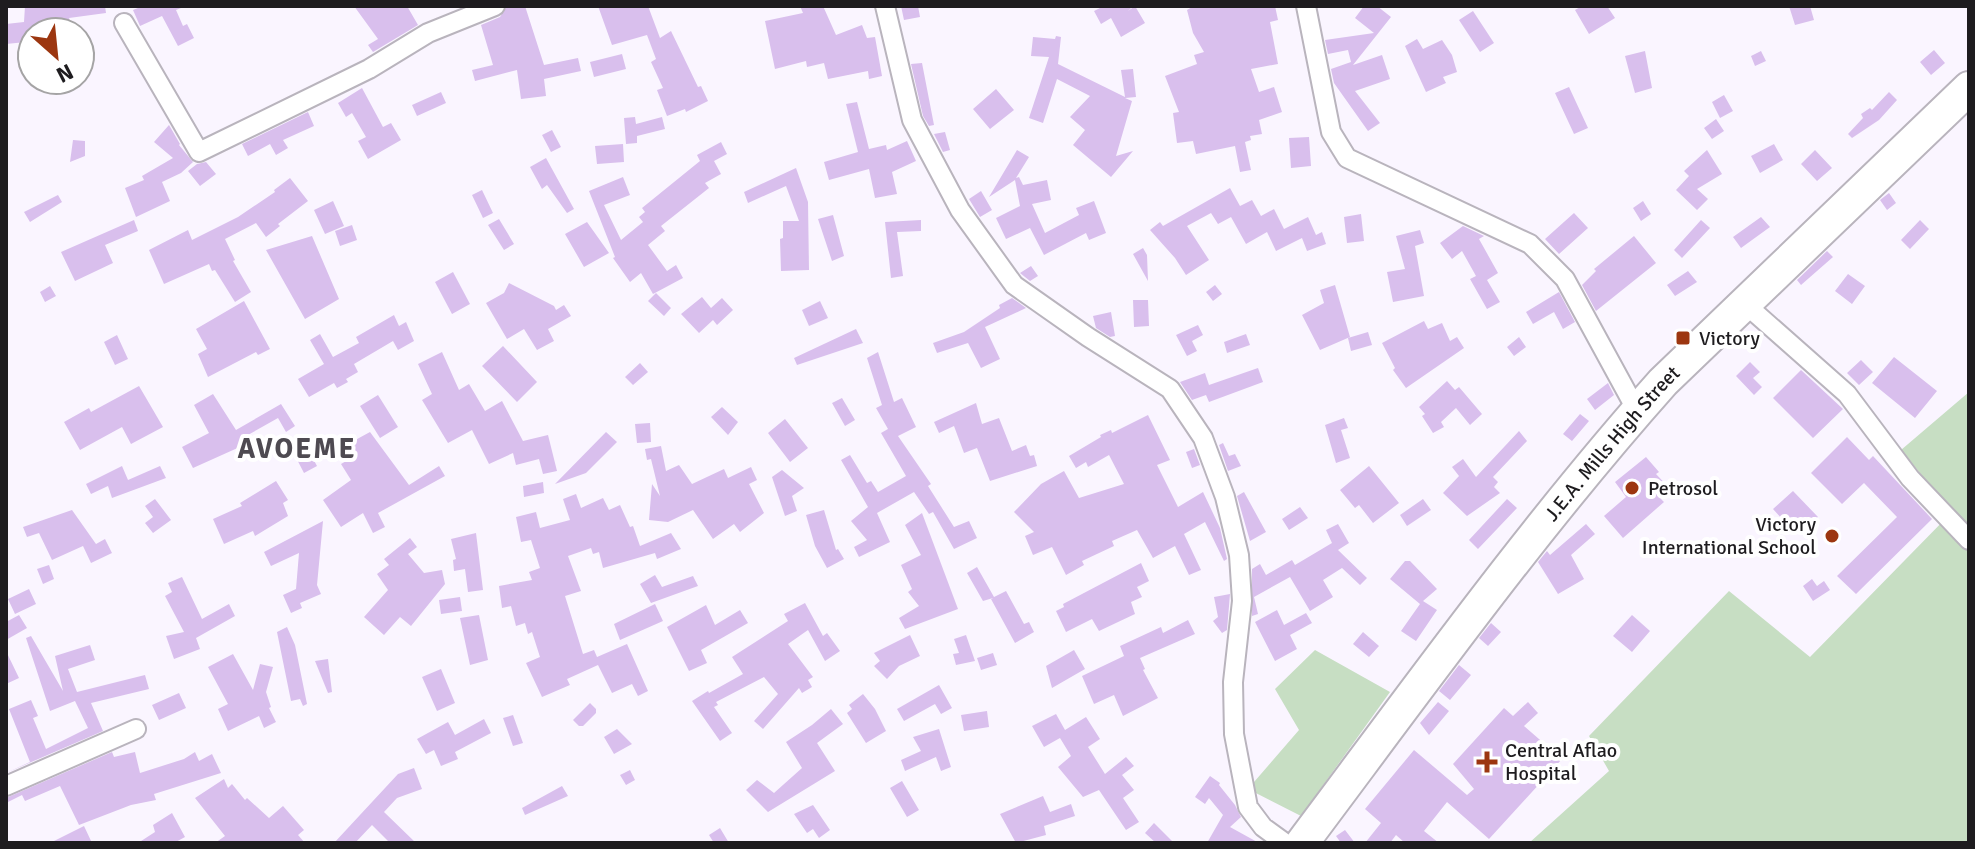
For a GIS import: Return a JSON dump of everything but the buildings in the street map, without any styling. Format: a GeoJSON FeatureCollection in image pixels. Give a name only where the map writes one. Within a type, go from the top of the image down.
{"type":"FeatureCollection","features":[{"type":"Feature","properties":{"kind":"highway","name":"J.E.A. Mills High Street"},"geometry":{"type":"LineString","coordinates":[[1302,843],[1522,550],[1580,476],[1637,411],[1744,303],[1969,88]]}},
{"type":"Feature","properties":{"kind":"street"},"geometry":{"type":"LineString","coordinates":[[124,23],[199,152],[369,69],[428,33],[495,6]]}},
{"type":"Feature","properties":{"kind":"street"},"geometry":{"type":"LineString","coordinates":[[885,6],[912,120],[960,210],[1005,273],[1014,285],[1075,329],[1170,389],[1203,438],[1225,497],[1239,555],[1242,601],[1233,682],[1234,734],[1248,807],[1263,827],[1285,843]]}},
{"type":"Feature","properties":{"kind":"street"},"geometry":{"type":"LineString","coordinates":[[1306,6],[1331,132],[1347,158],[1530,244],[1565,279],[1637,411]]}},
{"type":"Feature","properties":{"kind":"street"},"geometry":{"type":"LineString","coordinates":[[1744,303],[1847,394],[1910,478],[1969,540]]}},
{"type":"Feature","properties":{"kind":"street"},"geometry":{"type":"LineString","coordinates":[[6,786],[136,729]]}},
{"type":"Feature","properties":{"kind":"green space"},"geometry":{"type":"Polygon","coordinates":[[[1969,392],[1969,843],[1529,843],[1609,771],[1589,736],[1729,591],[1810,657],[1952,512],[1901,450],[1969,392]]]}},
{"type":"Feature","properties":{"kind":"green space"},"geometry":{"type":"Polygon","coordinates":[[[1315,650],[1390,692],[1301,816],[1248,789],[1299,730],[1275,689],[1315,650]]]}},
{"type":"Feature","properties":{"kind":"place","name":"Victory"},"geometry":{"type":"Point","coordinates":[1683,338]}},
{"type":"Feature","properties":{"kind":"place","name":"Petrosol"},"geometry":{"type":"Point","coordinates":[1632,488]}},
{"type":"Feature","properties":{"kind":"place","name":"Victory International School"},"geometry":{"type":"Point","coordinates":[1832,536]}},
{"type":"Feature","properties":{"kind":"place","name":"Central Aflao Hospital"},"geometry":{"type":"Point","coordinates":[1487,762]}},
{"type":"Feature","properties":{"kind":"district","name":"AVOEME"},"geometry":{"type":"Point","coordinates":[297,448]}}]}
